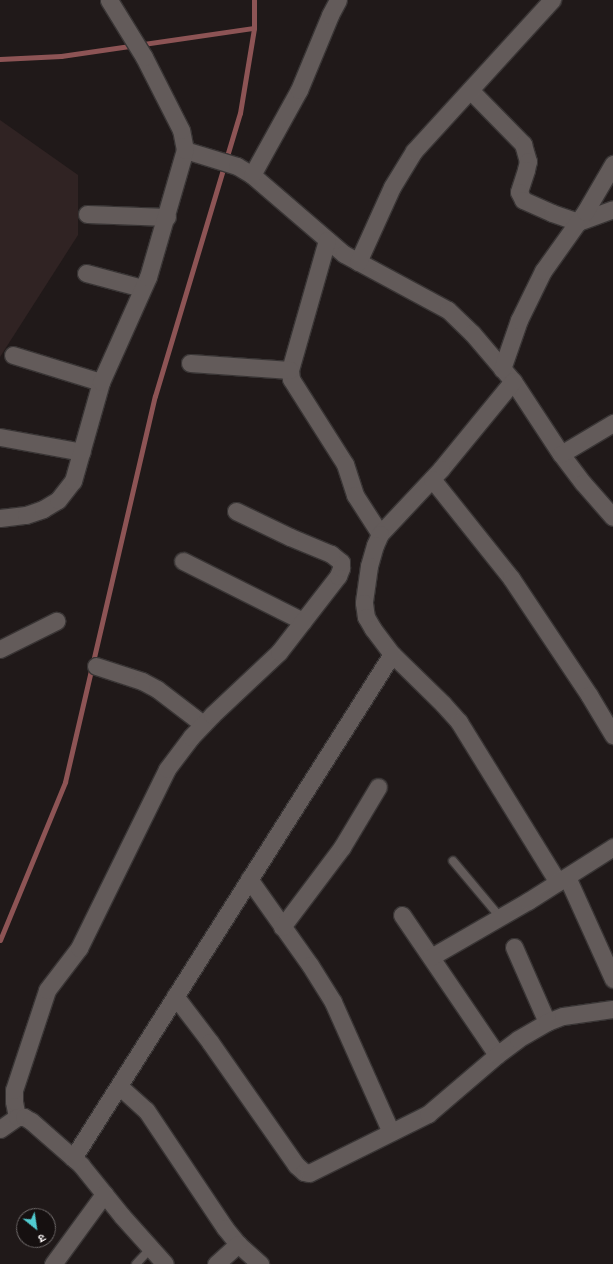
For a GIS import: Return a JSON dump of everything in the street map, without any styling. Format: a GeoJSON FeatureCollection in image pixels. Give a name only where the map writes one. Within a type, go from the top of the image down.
{"type":"FeatureCollection","features":[{"type":"Feature","properties":{"kind":"street"},"geometry":{"type":"LineString","coordinates":[[0,518],[35,513],[58,500],[73,481],[101,382],[142,288],[167,216],[186,150],[181,130],[144,57],[109,0]]}},
{"type":"Feature","properties":{"kind":"street"},"geometry":{"type":"LineString","coordinates":[[252,175],[298,90],[330,15],[338,0]]}},
{"type":"Feature","properties":{"kind":"street"},"geometry":{"type":"LineString","coordinates":[[358,262],[400,171],[414,151],[552,0]]}},
{"type":"Feature","properties":{"kind":"street"},"geometry":{"type":"LineString","coordinates":[[470,90],[523,144],[528,161],[519,192],[523,200],[552,213],[578,222],[613,209]]}},
{"type":"Feature","properties":{"kind":"street"},"geometry":{"type":"LineString","coordinates":[[186,150],[237,166],[252,175],[327,240],[358,262],[448,310],[472,333],[508,375],[561,454],[583,483],[613,517]]}},
{"type":"Feature","properties":{"kind":"street"},"geometry":{"type":"LineString","coordinates":[[613,164],[578,222],[543,271],[519,320],[508,375],[472,433],[432,479],[380,534],[369,566],[364,603],[366,617],[372,629],[392,654],[443,704],[459,722],[562,879],[613,979]]}},
{"type":"Feature","properties":{"kind":"street"},"geometry":{"type":"LineString","coordinates":[[87,214],[167,216]]}},
{"type":"Feature","properties":{"kind":"street"},"geometry":{"type":"LineString","coordinates":[[327,240],[290,370],[294,384],[345,464],[360,506],[380,534]]}},
{"type":"Feature","properties":{"kind":"street"},"geometry":{"type":"LineString","coordinates":[[86,273],[142,288]]}},
{"type":"Feature","properties":{"kind":"street"},"geometry":{"type":"LineString","coordinates":[[12,355],[101,382]]}},
{"type":"Feature","properties":{"kind":"street"},"geometry":{"type":"LineString","coordinates":[[190,363],[290,370]]}},
{"type":"Feature","properties":{"kind":"street"},"geometry":{"type":"LineString","coordinates":[[561,454],[613,423]]}},
{"type":"Feature","properties":{"kind":"street"},"geometry":{"type":"LineString","coordinates":[[0,437],[82,452]]}},
{"type":"Feature","properties":{"kind":"street"},"geometry":{"type":"LineString","coordinates":[[432,479],[511,578],[589,695],[613,735]]}},
{"type":"Feature","properties":{"kind":"street"},"geometry":{"type":"LineString","coordinates":[[17,1117],[14,1101],[14,1090],[47,990],[79,948],[167,769],[175,757],[203,724],[279,652],[338,576],[341,568],[341,562],[331,554],[290,537],[236,511]]}},
{"type":"Feature","properties":{"kind":"street"},"geometry":{"type":"LineString","coordinates":[[183,561],[303,621]]}},
{"type":"Feature","properties":{"kind":"street"},"geometry":{"type":"LineString","coordinates":[[0,649],[56,621]]}},
{"type":"Feature","properties":{"kind":"street"},"geometry":{"type":"LineString","coordinates":[[73,1158],[392,654]]}},
{"type":"Feature","properties":{"kind":"street"},"geometry":{"type":"LineString","coordinates":[[96,666],[142,681],[157,690],[203,724]]}},
{"type":"Feature","properties":{"kind":"street"},"geometry":{"type":"LineString","coordinates":[[282,927],[342,847],[378,786]]}},
{"type":"Feature","properties":{"kind":"street"},"geometry":{"type":"LineString","coordinates":[[431,957],[500,917],[613,847]]}},
{"type":"Feature","properties":{"kind":"street"},"geometry":{"type":"LineString","coordinates":[[249,879],[333,1002],[391,1132]]}},
{"type":"Feature","properties":{"kind":"street"},"geometry":{"type":"LineString","coordinates":[[402,915],[497,1055]]}},
{"type":"Feature","properties":{"kind":"street"},"geometry":{"type":"LineString","coordinates":[[514,947],[547,1022]]}},
{"type":"Feature","properties":{"kind":"street"},"geometry":{"type":"LineString","coordinates":[[175,996],[210,1042],[296,1165],[304,1172],[312,1172],[439,1106],[497,1055],[518,1039],[547,1022],[563,1016],[613,1010]]}},
{"type":"Feature","properties":{"kind":"street"},"geometry":{"type":"LineString","coordinates":[[119,1086],[146,1110],[225,1228],[238,1244],[260,1264]]}},
{"type":"Feature","properties":{"kind":"street"},"geometry":{"type":"LineString","coordinates":[[0,1128],[17,1117],[24,1117],[30,1121],[73,1158],[165,1264]]}},
{"type":"Feature","properties":{"kind":"street"},"geometry":{"type":"LineString","coordinates":[[53,1264],[104,1194]]}},
{"type":"Feature","properties":{"kind":"street"},"geometry":{"type":"LineString","coordinates":[[216,1264],[238,1244]]}},
{"type":"Feature","properties":{"kind":"lane"},"geometry":{"type":"LineString","coordinates":[[453,860],[500,917]]}},
{"type":"Feature","properties":{"kind":"lane"},"geometry":{"type":"LineString","coordinates":[[136,1264],[150,1248]]}},
{"type":"Feature","properties":{"kind":"shaded area"},"geometry":{"type":"Polygon","coordinates":[[[0,120],[78,175],[78,235],[0,357],[0,120]]]}},
{"type":"Feature","properties":{"kind":"waterway"},"geometry":{"type":"LineString","coordinates":[[0,940],[65,782],[155,396],[240,113],[254,28],[254,0]]}},
{"type":"Feature","properties":{"kind":"waterway"},"geometry":{"type":"LineString","coordinates":[[0,59],[61,56],[254,28]]}}]}
